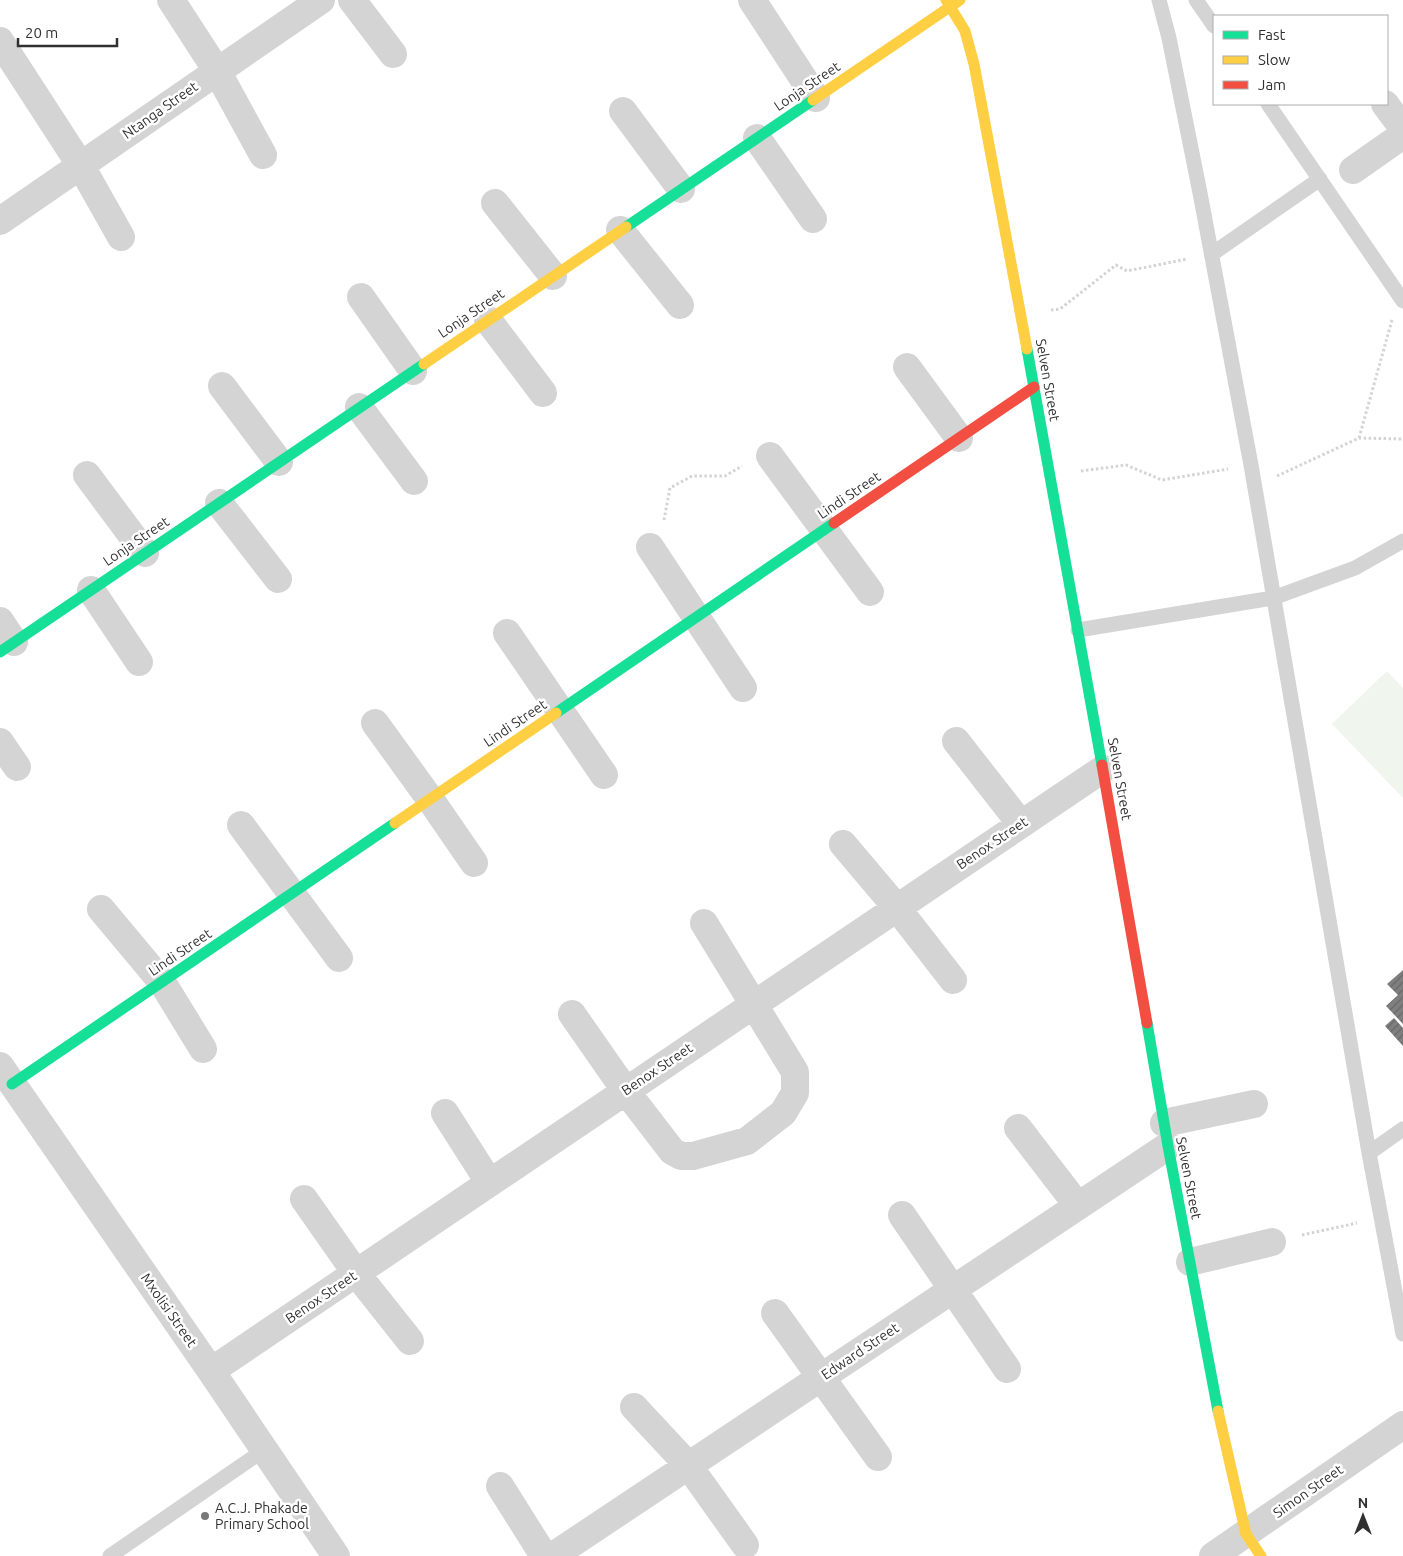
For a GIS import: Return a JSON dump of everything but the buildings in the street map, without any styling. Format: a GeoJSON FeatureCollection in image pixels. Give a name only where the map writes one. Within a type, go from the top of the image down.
{"type":"FeatureCollection","features":[{"type":"Feature","properties":{"kind":"street"},"geometry":{"type":"LineString","coordinates":[[171,0],[217,71],[262,155]]}},
{"type":"Feature","properties":{"kind":"street","name":"Ntanga Street"},"geometry":{"type":"LineString","coordinates":[[0,221],[321,0]]}},
{"type":"Feature","properties":{"kind":"street"},"geometry":{"type":"LineString","coordinates":[[352,0],[393,54]]}},
{"type":"Feature","properties":{"kind":"street"},"geometry":{"type":"LineString","coordinates":[[752,0],[816,98]]}},
{"type":"Feature","properties":{"kind":"street","name":"Lonja Street"},"geometry":{"type":"LineString","coordinates":[[5,638],[91,590],[816,98],[952,2]]}},
{"type":"Feature","properties":{"kind":"street","name":"Selven Street"},"geometry":{"type":"LineString","coordinates":[[952,2],[965,31],[974,64],[1103,769],[1166,1134],[1224,1440],[1246,1534],[1261,1556]]}},
{"type":"Feature","properties":{"kind":"street"},"geometry":{"type":"LineString","coordinates":[[0,41],[81,166],[121,237]]}},
{"type":"Feature","properties":{"kind":"street"},"geometry":{"type":"LineString","coordinates":[[1386,105],[1403,128]]}},
{"type":"Feature","properties":{"kind":"street"},"geometry":{"type":"LineString","coordinates":[[623,111],[681,189]]}},
{"type":"Feature","properties":{"kind":"street"},"geometry":{"type":"LineString","coordinates":[[1353,170],[1403,135]]}},
{"type":"Feature","properties":{"kind":"street"},"geometry":{"type":"LineString","coordinates":[[757,138],[813,219]]}},
{"type":"Feature","properties":{"kind":"street"},"geometry":{"type":"LineString","coordinates":[[495,203],[553,276]]}},
{"type":"Feature","properties":{"kind":"street"},"geometry":{"type":"LineString","coordinates":[[620,230],[680,305]]}},
{"type":"Feature","properties":{"kind":"street"},"geometry":{"type":"LineString","coordinates":[[361,297],[413,371]]}},
{"type":"Feature","properties":{"kind":"street"},"geometry":{"type":"LineString","coordinates":[[488,320],[543,393]]}},
{"type":"Feature","properties":{"kind":"street"},"geometry":{"type":"LineString","coordinates":[[907,367],[959,438]]}},
{"type":"Feature","properties":{"kind":"street"},"geometry":{"type":"LineString","coordinates":[[222,386],[279,462]]}},
{"type":"Feature","properties":{"kind":"street","name":"Lindi Street"},"geometry":{"type":"LineString","coordinates":[[6,1075],[162,982],[1034,387]]}},
{"type":"Feature","properties":{"kind":"street"},"geometry":{"type":"LineString","coordinates":[[359,408],[414,481]]}},
{"type":"Feature","properties":{"kind":"street"},"geometry":{"type":"LineString","coordinates":[[770,456],[870,592]]}},
{"type":"Feature","properties":{"kind":"street"},"geometry":{"type":"LineString","coordinates":[[87,475],[145,553]]}},
{"type":"Feature","properties":{"kind":"street"},"geometry":{"type":"LineString","coordinates":[[219,503],[278,579]]}},
{"type":"Feature","properties":{"kind":"street"},"geometry":{"type":"LineString","coordinates":[[650,548],[743,688]]}},
{"type":"Feature","properties":{"kind":"street"},"geometry":{"type":"LineString","coordinates":[[91,590],[139,662]]}},
{"type":"Feature","properties":{"kind":"street"},"geometry":{"type":"LineString","coordinates":[[507,633],[604,775]]}},
{"type":"Feature","properties":{"kind":"street"},"geometry":{"type":"LineString","coordinates":[[375,723],[474,864]]}},
{"type":"Feature","properties":{"kind":"street"},"geometry":{"type":"LineString","coordinates":[[956,741],[1021,824]]}},
{"type":"Feature","properties":{"kind":"street"},"geometry":{"type":"LineString","coordinates":[[0,742],[17,767]]}},
{"type":"Feature","properties":{"kind":"street","name":"Benox Street"},"geometry":{"type":"LineString","coordinates":[[211,1372],[625,1090],[1103,769]]}},
{"type":"Feature","properties":{"kind":"street"},"geometry":{"type":"LineString","coordinates":[[241,825],[339,958]]}},
{"type":"Feature","properties":{"kind":"street"},"geometry":{"type":"LineString","coordinates":[[843,844],[897,908],[953,980]]}},
{"type":"Feature","properties":{"kind":"street"},"geometry":{"type":"LineString","coordinates":[[101,909],[162,982],[203,1049]]}},
{"type":"Feature","properties":{"kind":"street"},"geometry":{"type":"LineString","coordinates":[[572,1014],[625,1090],[672,1151],[681,1156],[693,1156],[747,1141],[783,1113],[795,1093],[795,1072],[704,923]]}},
{"type":"Feature","properties":{"kind":"street","name":"Mxolisi Street"},"geometry":{"type":"LineString","coordinates":[[6,1075],[336,1556]]}},
{"type":"Feature","properties":{"kind":"street"},"geometry":{"type":"LineString","coordinates":[[1166,1134],[1254,1104]]}},
{"type":"Feature","properties":{"kind":"street"},"geometry":{"type":"LineString","coordinates":[[445,1113],[490,1182]]}},
{"type":"Feature","properties":{"kind":"street"},"geometry":{"type":"LineString","coordinates":[[1018,1128],[1078,1206]]}},
{"type":"Feature","properties":{"kind":"street","name":"Edward Street"},"geometry":{"type":"LineString","coordinates":[[553,1556],[1078,1206],[1166,1134]]}},
{"type":"Feature","properties":{"kind":"street"},"geometry":{"type":"LineString","coordinates":[[304,1199],[356,1273],[410,1341]]}},
{"type":"Feature","properties":{"kind":"street"},"geometry":{"type":"LineString","coordinates":[[902,1215],[1008,1369]]}},
{"type":"Feature","properties":{"kind":"street"},"geometry":{"type":"LineString","coordinates":[[1190,1262],[1272,1242]]}},
{"type":"Feature","properties":{"kind":"street"},"geometry":{"type":"LineString","coordinates":[[775,1314],[878,1457]]}},
{"type":"Feature","properties":{"kind":"street"},"geometry":{"type":"LineString","coordinates":[[634,1407],[688,1466],[745,1545]]}},
{"type":"Feature","properties":{"kind":"street","name":"Simon Street"},"geometry":{"type":"LineString","coordinates":[[1213,1556],[1403,1425]]}},
{"type":"Feature","properties":{"kind":"street"},"geometry":{"type":"LineString","coordinates":[[500,1486],[544,1556]]}},
{"type":"Feature","properties":{"kind":"lane"},"geometry":{"type":"LineString","coordinates":[[1159,0],[1171,48],[1212,254],[1251,465],[1368,1153],[1403,1334]]}},
{"type":"Feature","properties":{"kind":"lane"},"geometry":{"type":"LineString","coordinates":[[1196,0],[1213,25]]}},
{"type":"Feature","properties":{"kind":"lane"},"geometry":{"type":"LineString","coordinates":[[1269,105],[1401,298]]}},
{"type":"Feature","properties":{"kind":"lane"},"geometry":{"type":"LineString","coordinates":[[1212,254],[1320,180]]}},
{"type":"Feature","properties":{"kind":"lane"},"geometry":{"type":"LineString","coordinates":[[1078,630],[1274,598],[1355,568],[1403,541]]}},
{"type":"Feature","properties":{"kind":"lane"},"geometry":{"type":"LineString","coordinates":[[1368,1153],[1403,1129]]}},
{"type":"Feature","properties":{"kind":"lane"},"geometry":{"type":"LineString","coordinates":[[110,1556],[264,1450]]}},
{"type":"Feature","properties":{"kind":"path"},"geometry":{"type":"LineString","coordinates":[[1021,316],[1060,308],[1116,265],[1127,271],[1212,254]]}},
{"type":"Feature","properties":{"kind":"path"},"geometry":{"type":"LineString","coordinates":[[1358,438],[1401,298]]}},
{"type":"Feature","properties":{"kind":"path"},"geometry":{"type":"LineString","coordinates":[[1254,487],[1358,438],[1403,440]]}},
{"type":"Feature","properties":{"kind":"path"},"geometry":{"type":"LineString","coordinates":[[650,548],[664,523],[670,488],[692,476],[726,476],[761,454],[770,456]]}},
{"type":"Feature","properties":{"kind":"path"},"geometry":{"type":"LineString","coordinates":[[1050,475],[1126,465],[1162,480],[1251,465]]}},
{"type":"Feature","properties":{"kind":"path"},"geometry":{"type":"LineString","coordinates":[[1272,1242],[1381,1218]]}},
{"type":"Feature","properties":{"kind":"shaded area"},"geometry":{"type":"Polygon","coordinates":[[[1387,671],[1403,688],[1403,798],[1332,724],[1387,671]]]}},
{"type":"Feature","properties":{"kind":"traffic: fast"},"geometry":{"type":"LineString","coordinates":[[626,227],[813,100]]}},
{"type":"Feature","properties":{"kind":"traffic: fast"},"geometry":{"type":"LineString","coordinates":[[1027,349],[1102,765]]}},
{"type":"Feature","properties":{"kind":"traffic: fast"},"geometry":{"type":"LineString","coordinates":[[0,652],[424,364]]}},
{"type":"Feature","properties":{"kind":"traffic: fast"},"geometry":{"type":"LineString","coordinates":[[556,713],[834,523]]}},
{"type":"Feature","properties":{"kind":"traffic: fast"},"geometry":{"type":"LineString","coordinates":[[12,1084],[395,823]]}},
{"type":"Feature","properties":{"kind":"traffic: fast"},"geometry":{"type":"LineString","coordinates":[[1147,1023],[1218,1411]]}},
{"type":"Feature","properties":{"kind":"traffic: slow"},"geometry":{"type":"LineString","coordinates":[[946,0],[965,31],[974,64],[1027,349]]}},
{"type":"Feature","properties":{"kind":"traffic: slow"},"geometry":{"type":"LineString","coordinates":[[813,100],[960,0]]}},
{"type":"Feature","properties":{"kind":"traffic: slow"},"geometry":{"type":"LineString","coordinates":[[424,364],[626,227]]}},
{"type":"Feature","properties":{"kind":"traffic: slow"},"geometry":{"type":"LineString","coordinates":[[395,823],[556,713]]}},
{"type":"Feature","properties":{"kind":"traffic: slow"},"geometry":{"type":"LineString","coordinates":[[1218,1411],[1246,1534],[1261,1556]]}},
{"type":"Feature","properties":{"kind":"traffic: jam"},"geometry":{"type":"LineString","coordinates":[[834,523],[1034,387]]}},
{"type":"Feature","properties":{"kind":"traffic: jam"},"geometry":{"type":"LineString","coordinates":[[1102,765],[1147,1023]]}},
{"type":"Feature","properties":{"kind":"place","name":"A.C.J. Phakade Primary School"},"geometry":{"type":"Point","coordinates":[205,1516]}}]}
